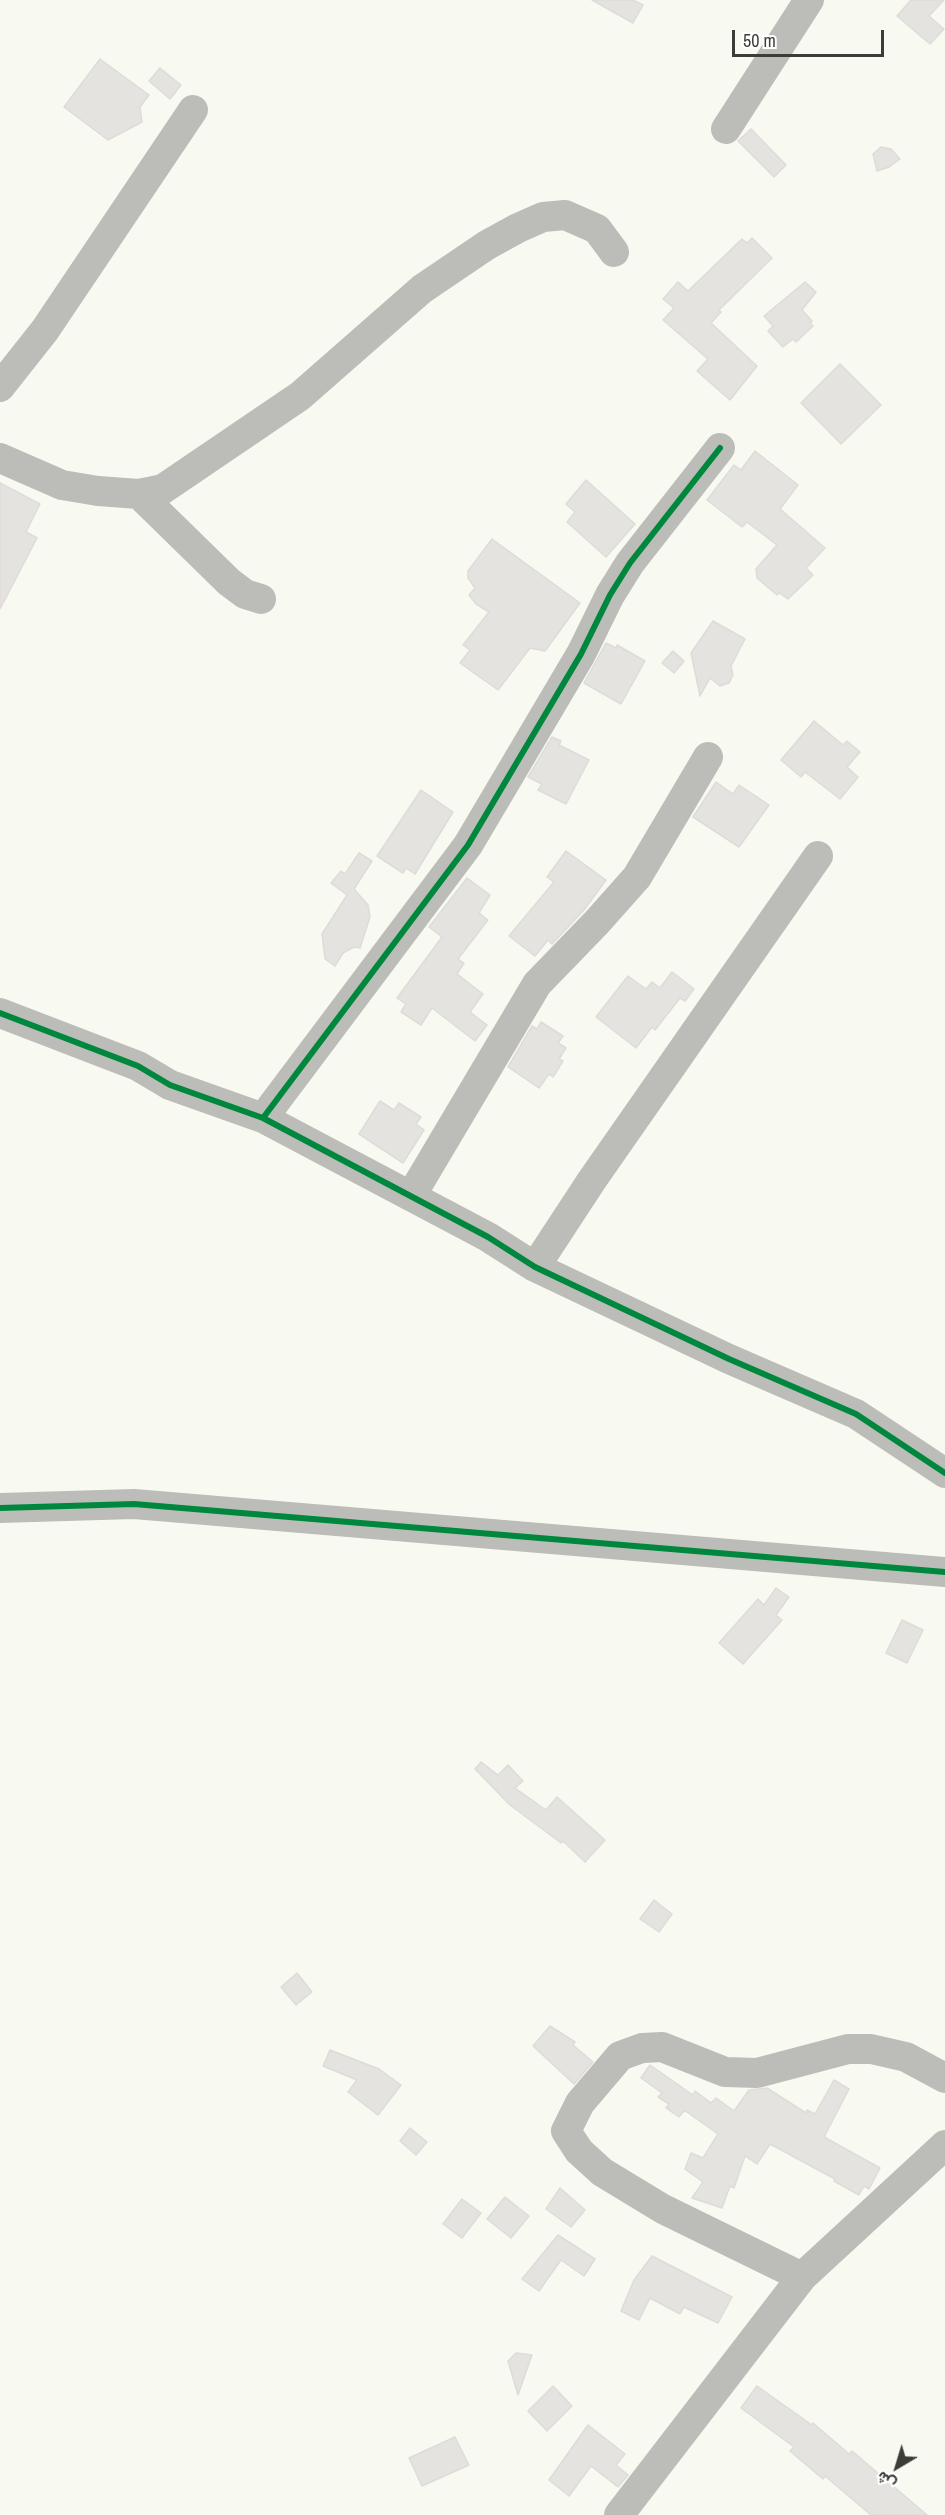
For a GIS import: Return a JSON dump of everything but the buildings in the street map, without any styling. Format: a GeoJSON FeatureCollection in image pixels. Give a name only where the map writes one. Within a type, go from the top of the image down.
{"type":"FeatureCollection","features":[{"type":"Feature","properties":{"kind":"street"},"geometry":{"type":"LineString","coordinates":[[726,129],[809,0]]}},
{"type":"Feature","properties":{"kind":"street"},"geometry":{"type":"LineString","coordinates":[[0,387],[45,330],[193,110]]}},
{"type":"Feature","properties":{"kind":"street"},"geometry":{"type":"LineString","coordinates":[[0,458],[62,485],[98,491],[140,494],[163,489],[292,401],[422,289],[479,250],[518,228],[543,217],[565,215],[597,229],[614,252]]}},
{"type":"Feature","properties":{"kind":"street"},"geometry":{"type":"LineString","coordinates":[[263,1118],[468,845],[581,654],[610,596],[630,563],[720,448]]}},
{"type":"Feature","properties":{"kind":"street"},"geometry":{"type":"LineString","coordinates":[[140,494],[229,582],[245,594],[261,599]]}},
{"type":"Feature","properties":{"kind":"street"},"geometry":{"type":"LineString","coordinates":[[411,1196],[537,984],[637,877],[708,757]]}},
{"type":"Feature","properties":{"kind":"street"},"geometry":{"type":"LineString","coordinates":[[535,1267],[592,1180],[818,856]]}},
{"type":"Feature","properties":{"kind":"street"},"geometry":{"type":"LineString","coordinates":[[0,1013],[138,1066],[170,1085],[263,1118],[488,1237],[535,1267],[729,1359],[856,1414],[945,1473]]}},
{"type":"Feature","properties":{"kind":"street"},"geometry":{"type":"LineString","coordinates":[[0,1508],[134,1504],[945,1572]]}},
{"type":"Feature","properties":{"kind":"street"},"geometry":{"type":"LineString","coordinates":[[802,2277],[663,2209],[602,2172],[579,2151],[566,2131],[580,2103],[620,2056],[642,2048],[662,2047],[725,2072],[758,2073],[848,2049],[871,2049],[906,2057],[945,2078]]}},
{"type":"Feature","properties":{"kind":"street"},"geometry":{"type":"LineString","coordinates":[[619,2515],[802,2277],[945,2145]]}},
{"type":"Feature","properties":{"kind":"cycle path"},"geometry":{"type":"LineString","coordinates":[[263,1118],[468,845],[581,654],[610,595],[630,563],[720,448]]}},
{"type":"Feature","properties":{"kind":"cycle path"},"geometry":{"type":"LineString","coordinates":[[0,1013],[138,1066],[170,1085],[263,1118],[488,1237],[535,1267],[729,1359],[856,1414],[945,1473]]}},
{"type":"Feature","properties":{"kind":"cycle path"},"geometry":{"type":"LineString","coordinates":[[0,1508],[134,1504],[945,1572]]}}]}
